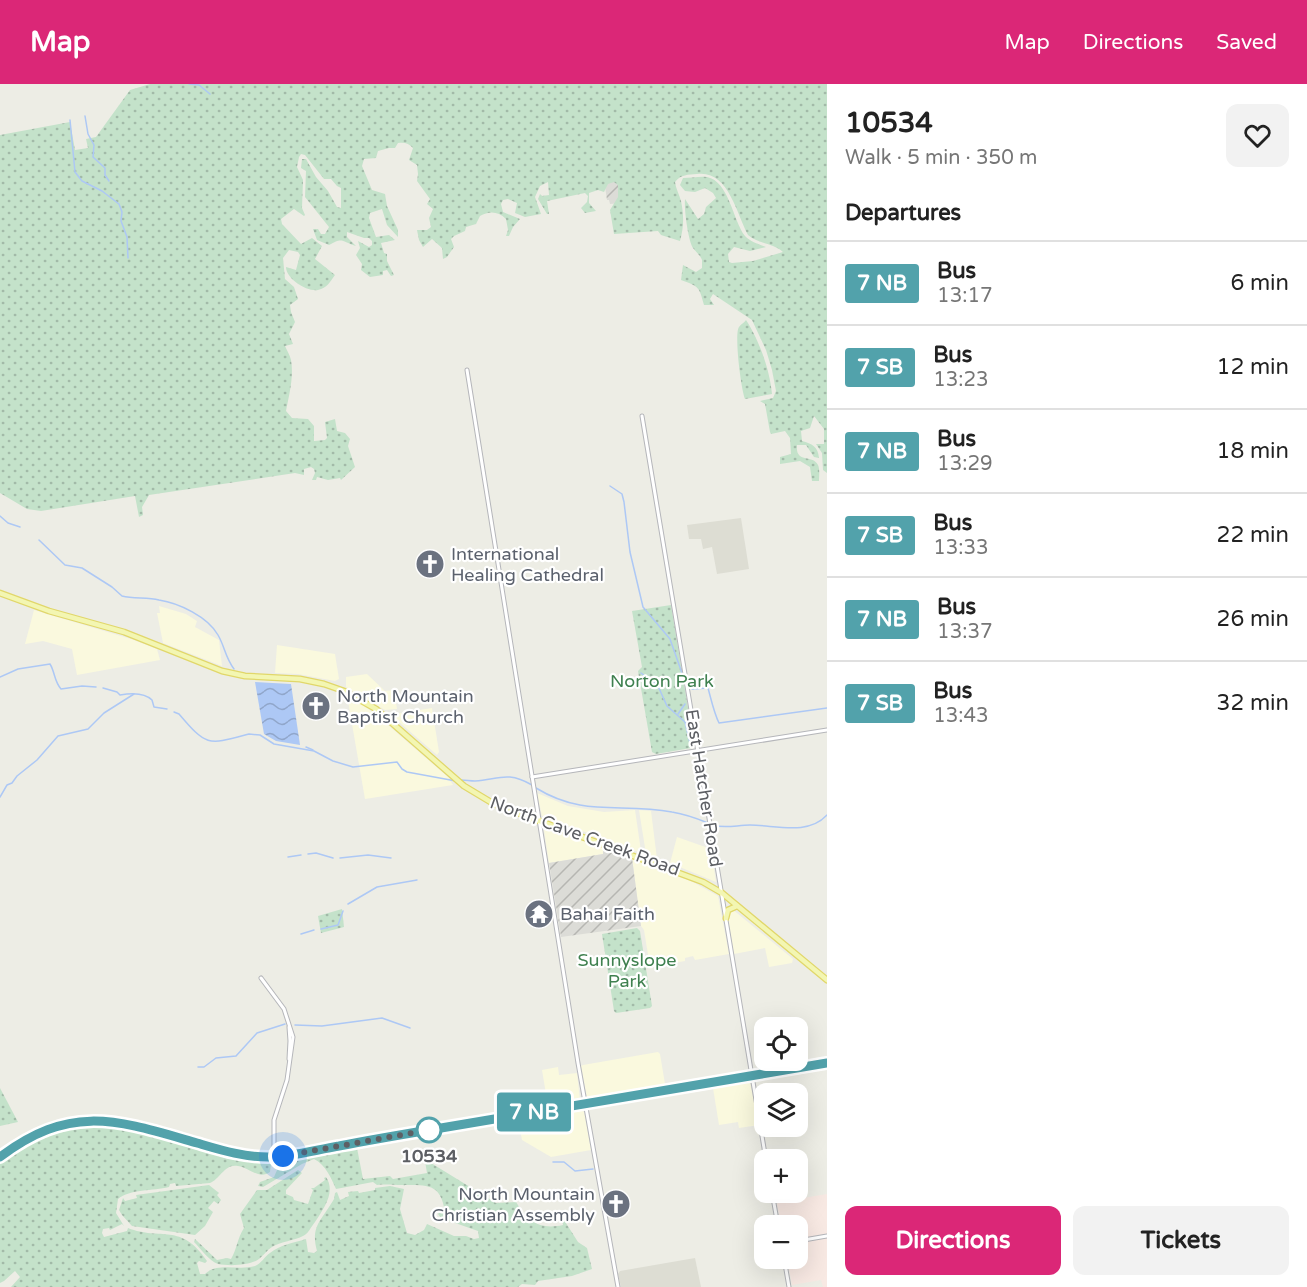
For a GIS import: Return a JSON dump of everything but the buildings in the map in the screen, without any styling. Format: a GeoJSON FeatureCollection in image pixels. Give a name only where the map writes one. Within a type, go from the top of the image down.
{"type":"FeatureCollection","features":[{"type":"Feature","properties":{"kind":"main road","name":"North Cave Creek Road"},"geometry":{"type":"LineString","coordinates":[[0,593],[49,611],[124,632],[222,671],[247,676],[300,678],[344,691],[376,709],[461,784],[494,804],[690,875],[722,893],[827,980]]}},
{"type":"Feature","properties":{"kind":"main road"},"geometry":{"type":"LineString","coordinates":[[726,918],[728,910],[737,906]]}},
{"type":"Feature","properties":{"kind":"main road"},"geometry":{"type":"LineString","coordinates":[[0,1157],[40,1132],[70,1123],[98,1120],[141,1127],[230,1153],[274,1157],[827,1063]]}},
{"type":"Feature","properties":{"kind":"street"},"geometry":{"type":"LineString","coordinates":[[468,370],[585,1104],[618,1287]]}},
{"type":"Feature","properties":{"kind":"street","name":"East Hatcher Road"},"geometry":{"type":"LineString","coordinates":[[642,416],[764,1149]]}},
{"type":"Feature","properties":{"kind":"street"},"geometry":{"type":"LineString","coordinates":[[532,777],[827,730]]}},
{"type":"Feature","properties":{"kind":"street"},"geometry":{"type":"LineString","coordinates":[[262,979],[281,1005],[293,1037],[286,1086],[274,1120],[274,1157]]}},
{"type":"Feature","properties":{"kind":"street"},"geometry":{"type":"LineString","coordinates":[[808,1239],[827,1236]]}},
{"type":"Feature","properties":{"kind":"street"},"geometry":{"type":"LineString","coordinates":[[786,1269],[789,1287]]}},
{"type":"Feature","properties":{"kind":"shaded area"},"geometry":{"type":"Polygon","coordinates":[[[619,178],[623,203],[610,204],[607,200],[604,180],[619,178]]]}},
{"type":"Feature","properties":{"kind":"shaded area"},"geometry":{"type":"Polygon","coordinates":[[[741,518],[749,569],[717,574],[712,547],[703,549],[701,539],[689,539],[687,525],[741,518]]]}},
{"type":"Feature","properties":{"kind":"shaded area"},"geometry":{"type":"Polygon","coordinates":[[[159,606],[186,614],[197,621],[195,627],[219,640],[222,666],[163,643],[157,613],[160,613],[159,606]]]}},
{"type":"Feature","properties":{"kind":"shaded area"},"geometry":{"type":"Polygon","coordinates":[[[34,610],[157,649],[160,660],[77,675],[72,649],[43,641],[25,644],[34,610]]]}},
{"type":"Feature","properties":{"kind":"shaded area"},"geometry":{"type":"Polygon","coordinates":[[[277,645],[335,654],[339,679],[335,681],[298,674],[275,673],[277,645]]]}},
{"type":"Feature","properties":{"kind":"shaded area"},"geometry":{"type":"Polygon","coordinates":[[[367,674],[385,691],[394,690],[397,709],[385,710],[346,687],[346,677],[367,674]]]}},
{"type":"Feature","properties":{"kind":"shaded area"},"geometry":{"type":"Polygon","coordinates":[[[349,699],[363,705],[380,718],[448,777],[453,785],[365,799],[349,699]]]}},
{"type":"Feature","properties":{"kind":"shaded area"},"geometry":{"type":"Polygon","coordinates":[[[432,708],[439,752],[437,755],[392,716],[432,708]]]}},
{"type":"Feature","properties":{"kind":"shaded area"},"geometry":{"type":"Polygon","coordinates":[[[537,793],[568,806],[604,812],[635,810],[641,851],[638,852],[542,816],[537,793]]]}},
{"type":"Feature","properties":{"kind":"shaded area"},"geometry":{"type":"Polygon","coordinates":[[[639,810],[651,811],[657,859],[646,854],[639,810]]]}},
{"type":"Feature","properties":{"kind":"shaded area"},"geometry":{"type":"Polygon","coordinates":[[[546,828],[603,848],[603,854],[549,863],[544,830],[546,828]]]}},
{"type":"Feature","properties":{"kind":"shaded area"},"geometry":{"type":"Polygon","coordinates":[[[677,837],[711,849],[716,882],[670,863],[677,837]]]}},
{"type":"Feature","properties":{"kind":"shaded area"},"geometry":{"type":"Polygon","coordinates":[[[603,848],[632,858],[641,926],[561,937],[549,863],[603,854],[603,848]]]}},
{"type":"Feature","properties":{"kind":"shaded area"},"geometry":{"type":"Polygon","coordinates":[[[632,858],[691,881],[718,896],[729,954],[695,960],[693,956],[685,958],[685,961],[650,967],[644,930],[641,926],[632,858]]]}},
{"type":"Feature","properties":{"kind":"shaded area"},"geometry":{"type":"Polygon","coordinates":[[[732,909],[793,959],[792,963],[769,967],[765,948],[734,954],[727,914],[732,909]]]}},
{"type":"Feature","properties":{"kind":"shaded area"},"geometry":{"type":"Polygon","coordinates":[[[658,1052],[665,1084],[663,1087],[590,1099],[587,1097],[581,1066],[658,1052]]]}},
{"type":"Feature","properties":{"kind":"shaded area"},"geometry":{"type":"Polygon","coordinates":[[[558,1067],[559,1075],[577,1073],[580,1100],[548,1106],[542,1070],[558,1067]]]}},
{"type":"Feature","properties":{"kind":"shaded area"},"geometry":{"type":"Polygon","coordinates":[[[747,1080],[750,1083],[754,1102],[754,1126],[739,1128],[738,1122],[719,1125],[713,1088],[747,1080]]]}},
{"type":"Feature","properties":{"kind":"shaded area"},"geometry":{"type":"Polygon","coordinates":[[[581,1109],[584,1112],[591,1150],[551,1157],[522,1140],[518,1119],[581,1109]]]}},
{"type":"Feature","properties":{"kind":"shaded area"},"geometry":{"type":"Polygon","coordinates":[[[827,1194],[827,1287],[823,1287],[821,1280],[792,1285],[789,1269],[808,1269],[808,1215],[779,1215],[777,1204],[808,1203],[808,1197],[827,1194]]]}},
{"type":"Feature","properties":{"kind":"shaded area"},"geometry":{"type":"Polygon","coordinates":[[[695,1258],[701,1287],[621,1287],[618,1274],[620,1271],[695,1258]]]}},
{"type":"Feature","properties":{"kind":"green space"},"geometry":{"type":"Polygon","coordinates":[[[150,84],[827,84],[827,473],[823,470],[822,453],[816,444],[824,444],[824,429],[814,416],[810,428],[801,431],[802,441],[814,446],[819,458],[814,457],[806,445],[797,445],[797,451],[801,457],[816,462],[819,481],[812,481],[810,467],[800,461],[780,464],[780,457],[791,454],[790,438],[785,431],[771,434],[765,404],[760,401],[773,398],[776,391],[766,350],[752,320],[713,294],[710,299],[714,305],[704,305],[698,288],[681,280],[683,265],[696,272],[702,268],[702,260],[693,248],[690,238],[685,199],[698,219],[716,198],[705,188],[695,192],[685,191],[680,185],[683,178],[707,177],[714,180],[726,193],[745,236],[766,247],[750,251],[734,247],[728,254],[729,262],[753,261],[783,252],[748,235],[724,185],[708,175],[688,175],[677,179],[675,182],[683,211],[680,241],[661,235],[658,231],[614,234],[610,210],[618,197],[618,185],[614,182],[608,184],[604,192],[598,190],[589,193],[589,203],[596,211],[585,213],[581,208],[587,202],[588,196],[585,193],[547,201],[549,214],[547,214],[538,199],[540,194],[549,195],[548,182],[540,186],[535,197],[541,214],[525,217],[515,213],[517,203],[508,199],[503,200],[501,204],[503,212],[520,219],[509,236],[506,236],[508,230],[506,219],[503,216],[493,213],[483,214],[476,224],[466,227],[465,231],[451,239],[454,247],[443,259],[442,248],[432,239],[423,247],[419,240],[417,230],[427,230],[431,227],[429,218],[433,209],[427,204],[430,199],[417,181],[417,165],[409,160],[413,148],[408,144],[398,143],[395,148],[378,151],[376,158],[364,159],[362,166],[372,190],[385,194],[387,206],[398,230],[398,237],[387,225],[382,209],[370,213],[369,218],[376,237],[389,235],[395,240],[381,243],[394,275],[391,276],[387,270],[383,271],[383,275],[370,277],[361,270],[362,264],[356,255],[360,248],[358,241],[369,247],[372,241],[369,238],[347,232],[347,237],[356,246],[342,241],[329,245],[317,240],[313,229],[318,229],[321,234],[325,234],[329,227],[305,197],[306,171],[301,168],[302,159],[306,159],[337,207],[341,208],[341,188],[331,179],[324,179],[305,155],[301,154],[299,157],[297,167],[303,180],[302,208],[305,215],[294,209],[281,219],[282,224],[301,244],[312,238],[322,246],[315,259],[335,275],[324,288],[308,289],[293,280],[287,272],[286,267],[296,270],[300,255],[298,252],[289,250],[283,258],[285,279],[294,287],[298,299],[290,305],[295,322],[289,334],[293,344],[285,346],[292,366],[286,411],[292,418],[308,419],[314,426],[314,441],[327,438],[325,422],[335,419],[337,431],[345,433],[350,439],[348,446],[355,467],[341,480],[340,478],[328,480],[317,477],[316,480],[312,480],[315,473],[311,467],[304,469],[304,475],[295,473],[149,495],[142,507],[143,515],[139,517],[135,496],[41,511],[27,509],[0,493],[0,135],[70,122],[75,150],[88,148],[86,139],[96,137],[130,90],[150,84]]]}},
{"type":"Feature","properties":{"kind":"green space"},"geometry":{"type":"Polygon","coordinates":[[[746,320],[763,356],[772,394],[745,399],[737,340],[739,327],[746,320]]]}},
{"type":"Feature","properties":{"kind":"green space","name":"Norton Park"},"geometry":{"type":"Polygon","coordinates":[[[671,605],[694,744],[691,748],[656,754],[652,752],[638,671],[642,667],[632,611],[671,605]]]}},
{"type":"Feature","properties":{"kind":"green space"},"geometry":{"type":"Polygon","coordinates":[[[342,909],[344,927],[321,933],[318,916],[342,909]]]}},
{"type":"Feature","properties":{"kind":"green space","name":"Sunnyslope Park"},"geometry":{"type":"Polygon","coordinates":[[[637,928],[640,931],[652,1006],[616,1013],[602,934],[637,928]]]}},
{"type":"Feature","properties":{"kind":"green space"},"geometry":{"type":"Polygon","coordinates":[[[0,1088],[18,1122],[0,1126],[0,1088]]]}},
{"type":"Feature","properties":{"kind":"green space"},"geometry":{"type":"Polygon","coordinates":[[[88,1125],[140,1132],[225,1157],[271,1164],[270,1172],[262,1175],[233,1166],[210,1183],[176,1186],[175,1183],[170,1184],[169,1187],[129,1193],[118,1199],[116,1213],[124,1226],[122,1224],[110,1230],[109,1228],[103,1229],[104,1237],[127,1231],[128,1228],[140,1232],[179,1237],[188,1241],[207,1261],[197,1263],[200,1274],[216,1268],[255,1266],[278,1248],[306,1239],[308,1252],[314,1253],[317,1251],[316,1229],[337,1192],[340,1200],[349,1196],[348,1192],[358,1191],[359,1193],[390,1186],[404,1189],[400,1209],[407,1233],[415,1235],[424,1230],[427,1224],[454,1236],[479,1238],[478,1231],[441,1218],[438,1214],[444,1207],[442,1199],[434,1189],[423,1186],[377,1185],[373,1182],[336,1189],[325,1168],[314,1159],[263,1187],[258,1186],[260,1182],[274,1177],[281,1161],[293,1161],[357,1148],[363,1179],[390,1176],[393,1179],[427,1173],[423,1149],[427,1149],[431,1163],[496,1203],[516,1202],[525,1215],[541,1225],[563,1225],[562,1219],[564,1220],[578,1242],[587,1248],[592,1269],[572,1276],[538,1281],[535,1285],[522,1284],[518,1287],[11,1287],[20,1277],[15,1271],[0,1283],[0,1163],[21,1148],[52,1133],[88,1125]]]}},
{"type":"Feature","properties":{"kind":"green space"},"geometry":{"type":"Polygon","coordinates":[[[298,1170],[302,1173],[286,1190],[286,1194],[294,1200],[308,1204],[313,1190],[311,1188],[325,1180],[326,1177],[330,1188],[325,1206],[305,1235],[280,1243],[259,1259],[239,1265],[218,1264],[208,1258],[194,1242],[195,1239],[217,1260],[231,1259],[244,1228],[240,1214],[257,1190],[267,1190],[298,1170]]]}},
{"type":"Feature","properties":{"kind":"green space"},"geometry":{"type":"Polygon","coordinates":[[[209,1185],[219,1193],[217,1195],[221,1200],[218,1204],[214,1201],[208,1208],[213,1212],[205,1226],[195,1235],[132,1226],[119,1210],[123,1198],[125,1201],[137,1198],[136,1195],[209,1185]]]}},
{"type":"Feature","properties":{"kind":"water"},"geometry":{"type":"Polygon","coordinates":[[[255,682],[291,684],[300,745],[276,741],[264,734],[255,682]]]}},
{"type":"Feature","properties":{"kind":"waterway"},"geometry":{"type":"LineString","coordinates":[[189,84],[199,85],[210,94]]}},
{"type":"Feature","properties":{"kind":"waterway"},"geometry":{"type":"LineString","coordinates":[[85,116],[88,134],[94,145],[93,157],[105,168],[105,175],[109,181]]}},
{"type":"Feature","properties":{"kind":"waterway"},"geometry":{"type":"LineString","coordinates":[[70,120],[75,172],[82,181],[102,191],[119,204],[122,212],[121,221],[127,237],[128,258]]}},
{"type":"Feature","properties":{"kind":"waterway"},"geometry":{"type":"LineString","coordinates":[[610,486],[622,494],[630,552],[643,607],[670,639],[683,676]]}},
{"type":"Feature","properties":{"kind":"waterway"},"geometry":{"type":"LineString","coordinates":[[0,516],[8,523],[20,527]]}},
{"type":"Feature","properties":{"kind":"waterway"},"geometry":{"type":"LineString","coordinates":[[39,540],[65,565],[82,568],[122,596],[167,602],[200,617],[218,635],[234,669]]}},
{"type":"Feature","properties":{"kind":"waterway"},"geometry":{"type":"LineString","coordinates":[[0,677],[18,669],[50,664],[61,689],[96,687]]}},
{"type":"Feature","properties":{"kind":"waterway"},"geometry":{"type":"LineString","coordinates":[[641,673],[658,686],[667,706],[685,722],[690,743]]}},
{"type":"Feature","properties":{"kind":"waterway"},"geometry":{"type":"LineString","coordinates":[[688,679],[692,689],[708,688],[719,723],[827,708]]}},
{"type":"Feature","properties":{"kind":"waterway"},"geometry":{"type":"LineString","coordinates":[[103,688],[120,695],[141,694],[152,700],[154,707],[167,709]]}},
{"type":"Feature","properties":{"kind":"waterway"},"geometry":{"type":"LineString","coordinates":[[0,797],[7,785],[37,760],[58,736],[88,729],[104,713],[134,694]]}},
{"type":"Feature","properties":{"kind":"waterway"},"geometry":{"type":"LineString","coordinates":[[678,714],[685,704]]}},
{"type":"Feature","properties":{"kind":"waterway"},"geometry":{"type":"LineString","coordinates":[[174,712],[179,714],[196,733],[209,740],[225,740],[249,734],[260,735],[274,744],[314,751],[333,761],[353,767],[397,762],[407,772],[456,781]]}},
{"type":"Feature","properties":{"kind":"waterway"},"geometry":{"type":"LineString","coordinates":[[306,747],[313,750]]}},
{"type":"Feature","properties":{"kind":"waterway"},"geometry":{"type":"LineString","coordinates":[[461,780],[475,781],[510,777],[532,785]]}},
{"type":"Feature","properties":{"kind":"waterway"},"geometry":{"type":"LineString","coordinates":[[536,788],[571,803],[603,808],[654,809],[690,816],[708,823]]}},
{"type":"Feature","properties":{"kind":"waterway"},"geometry":{"type":"LineString","coordinates":[[712,825],[791,828],[810,825],[827,815]]}},
{"type":"Feature","properties":{"kind":"waterway"},"geometry":{"type":"LineString","coordinates":[[308,854],[316,853],[333,858]]}},
{"type":"Feature","properties":{"kind":"waterway"},"geometry":{"type":"LineString","coordinates":[[288,857],[301,855]]}},
{"type":"Feature","properties":{"kind":"waterway"},"geometry":{"type":"LineString","coordinates":[[340,858],[368,855],[391,858]]}},
{"type":"Feature","properties":{"kind":"waterway"},"geometry":{"type":"LineString","coordinates":[[348,904],[377,887],[417,880]]}},
{"type":"Feature","properties":{"kind":"waterway"},"geometry":{"type":"LineString","coordinates":[[321,929],[338,925],[343,911]]}},
{"type":"Feature","properties":{"kind":"waterway"},"geometry":{"type":"LineString","coordinates":[[301,934],[314,930]]}},
{"type":"Feature","properties":{"kind":"waterway"},"geometry":{"type":"LineString","coordinates":[[295,1025],[322,1026],[382,1018],[410,1028]]}},
{"type":"Feature","properties":{"kind":"waterway"},"geometry":{"type":"LineString","coordinates":[[198,1067],[204,1067],[216,1058],[236,1056],[257,1033],[285,1024]]}},
{"type":"Feature","properties":{"kind":"waterway"},"geometry":{"type":"LineString","coordinates":[[553,1162],[564,1162],[575,1171],[593,1169]]}},
{"type":"Feature","properties":{"kind":"bus line"},"geometry":{"type":"LineString","coordinates":[[0,1157],[40,1132],[70,1123],[98,1120],[141,1127],[237,1155],[289,1156],[561,1107],[827,1063]]}},
{"type":"Feature","properties":{"kind":"place","name":"International Healing Cathedral"},"geometry":{"type":"Point","coordinates":[430,564]}},
{"type":"Feature","properties":{"kind":"place","name":"North Mountain Baptist Church"},"geometry":{"type":"Point","coordinates":[316,706]}},
{"type":"Feature","properties":{"kind":"place","name":"Bahai Faith"},"geometry":{"type":"Point","coordinates":[539,914]}},
{"type":"Feature","properties":{"kind":"place","name":"10534"},"geometry":{"type":"Point","coordinates":[429,1130]}},
{"type":"Feature","properties":{"kind":"place","name":"North Mountain Christian Assembly"},"geometry":{"type":"Point","coordinates":[616,1204]}},
{"type":"Feature","properties":{"kind":"route"},"geometry":{"type":"LineString","coordinates":[[283,1156],[429,1130]]}}]}
